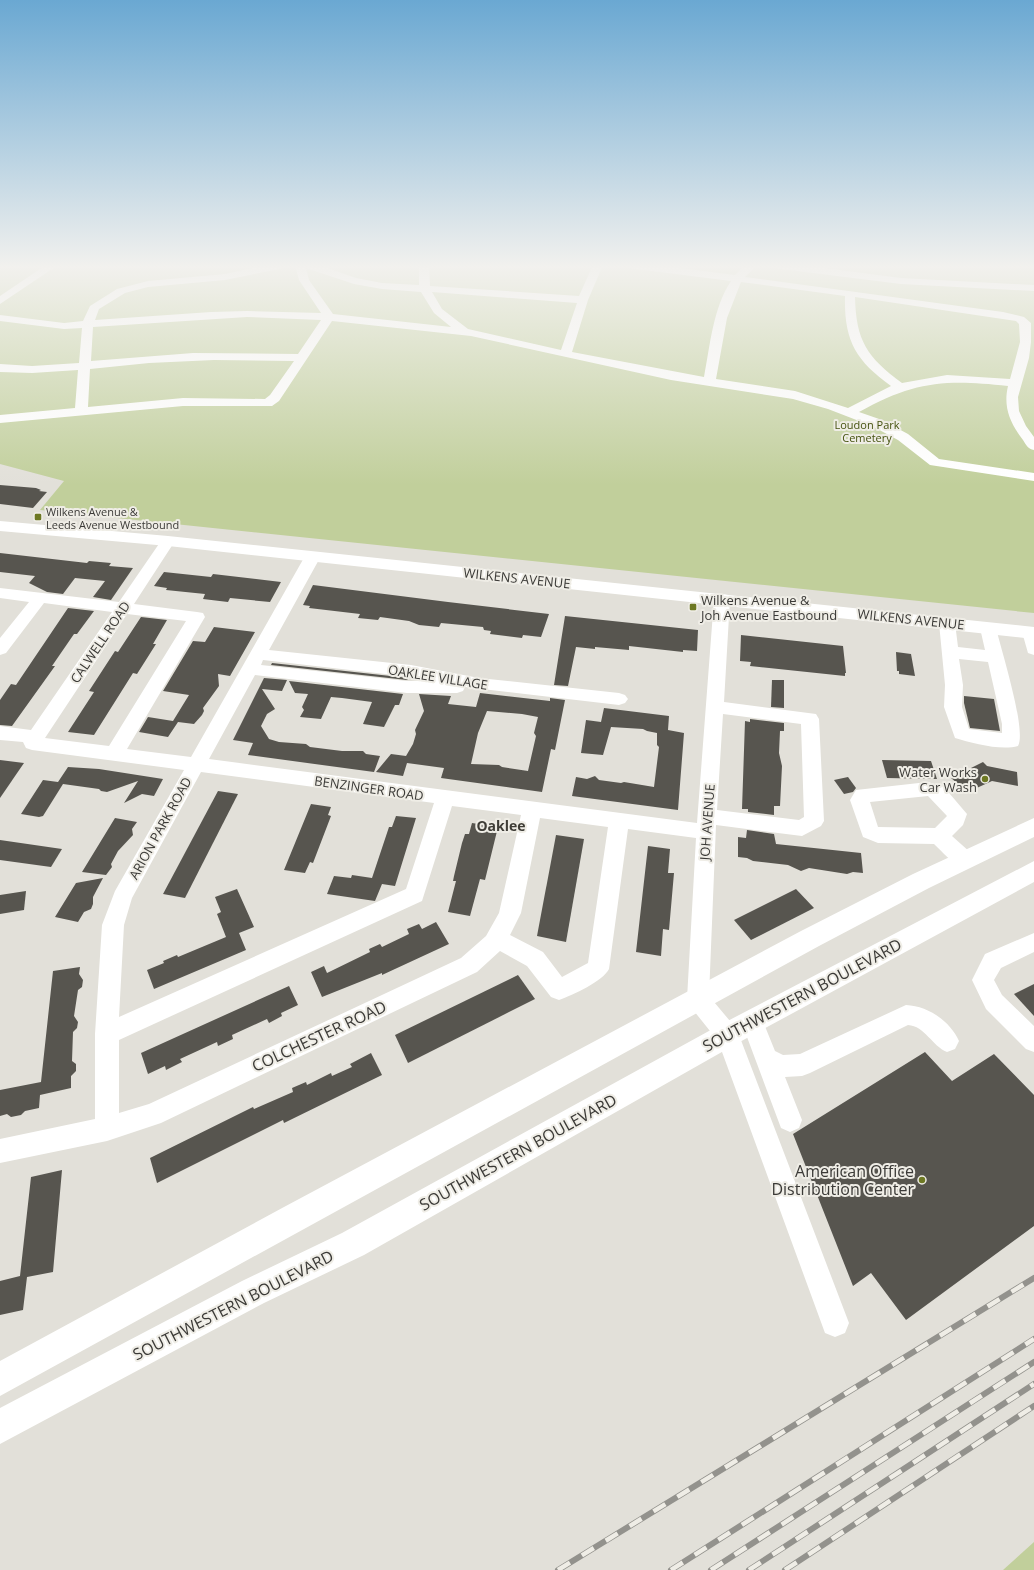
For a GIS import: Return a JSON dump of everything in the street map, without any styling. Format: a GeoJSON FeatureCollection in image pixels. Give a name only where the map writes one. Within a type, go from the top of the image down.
{"type":"FeatureCollection","features":[{"type":"Feature","properties":{"kind":"main road","name":"WILKENS AVENUE"},"geometry":{"type":"LineString","coordinates":[[0,526],[168,541],[947,623],[988,628],[1033,638]]}},
{"type":"Feature","properties":{"kind":"main road"},"geometry":{"type":"LineString","coordinates":[[0,1379],[269,1231],[698,999],[964,859],[1034,827]]}},
{"type":"Feature","properties":{"kind":"main road","name":"SOUTHWESTERN BOULEVARD"},"geometry":{"type":"LineString","coordinates":[[0,1427],[253,1292],[353,1244],[752,1021],[1034,871]]}},
{"type":"Feature","properties":{"kind":"street"},"geometry":{"type":"LineString","coordinates":[[80,411],[87,338]]}},
{"type":"Feature","properties":{"kind":"street"},"geometry":{"type":"LineString","coordinates":[[0,419],[183,402],[268,403],[275,398],[315,338]]}},
{"type":"Feature","properties":{"kind":"street"},"geometry":{"type":"LineString","coordinates":[[490,338],[511,344],[709,382],[795,395],[850,412],[877,423],[903,437],[935,462],[1034,477]]}},
{"type":"Feature","properties":{"kind":"street"},"geometry":{"type":"LineString","coordinates":[[565,354],[570,338]]}},
{"type":"Feature","properties":{"kind":"street"},"geometry":{"type":"LineString","coordinates":[[709,382],[718,338]]}},
{"type":"Feature","properties":{"kind":"street"},"geometry":{"type":"LineString","coordinates":[[855,338],[856,344],[870,364],[900,387]]}},
{"type":"Feature","properties":{"kind":"street"},"geometry":{"type":"LineString","coordinates":[[1025,338],[1020,368],[1013,383],[1010,400],[1013,414],[1018,426],[1034,446]]}},
{"type":"Feature","properties":{"kind":"street"},"geometry":{"type":"LineString","coordinates":[[0,368],[43,370],[85,365],[215,356],[302,358]]}},
{"type":"Feature","properties":{"kind":"street"},"geometry":{"type":"LineString","coordinates":[[850,412],[883,394],[900,387],[942,379],[970,379],[1013,383]]}},
{"type":"Feature","properties":{"kind":"street","name":"CALWELL ROAD"},"geometry":{"type":"LineString","coordinates":[[34,740],[168,541]]}},
{"type":"Feature","properties":{"kind":"street","name":"ARION PARK ROAD"},"geometry":{"type":"LineString","coordinates":[[107,1129],[107,1034],[113,925],[117,909],[122,897],[313,556]]}},
{"type":"Feature","properties":{"kind":"street"},"geometry":{"type":"LineString","coordinates":[[0,593],[196,617],[114,754]]}},
{"type":"Feature","properties":{"kind":"street"},"geometry":{"type":"LineString","coordinates":[[0,649],[40,598]]}},
{"type":"Feature","properties":{"kind":"street","name":"JOH AVENUE"},"geometry":{"type":"LineString","coordinates":[[698,999],[707,824],[722,599]]}},
{"type":"Feature","properties":{"kind":"street"},"geometry":{"type":"LineString","coordinates":[[947,623],[954,685],[954,707],[961,733],[973,737],[1012,741],[1011,724],[988,628]]}},
{"type":"Feature","properties":{"kind":"street"},"geometry":{"type":"LineString","coordinates":[[951,652],[995,656]]}},
{"type":"Feature","properties":{"kind":"street","name":"OAKLEE VILLAGE"},"geometry":{"type":"LineString","coordinates":[[254,661],[407,688],[440,688],[479,684],[619,699]]}},
{"type":"Feature","properties":{"kind":"street","name":"BENZINGER ROAD"},"geometry":{"type":"LineString","coordinates":[[0,733],[114,754],[619,821],[802,828],[814,821],[810,719],[716,707]]}},
{"type":"Feature","properties":{"kind":"street"},"geometry":{"type":"LineString","coordinates":[[107,1034],[415,895],[445,798]]}},
{"type":"Feature","properties":{"kind":"street","name":"COLCHESTER ROAD"},"geometry":{"type":"LineString","coordinates":[[0,1151],[54,1142],[107,1129],[152,1115],[469,965],[486,953],[498,939],[510,913],[532,809]]}},
{"type":"Feature","properties":{"kind":"street"},"geometry":{"type":"LineString","coordinates":[[498,939],[535,959],[559,990],[598,969],[619,821]]}},
{"type":"Feature","properties":{"kind":"street"},"geometry":{"type":"LineString","coordinates":[[939,836],[964,859]]}},
{"type":"Feature","properties":{"kind":"street"},"geometry":{"type":"LineString","coordinates":[[1034,942],[993,961],[983,980],[994,1002],[1034,1041]]}},
{"type":"Feature","properties":{"kind":"street"},"geometry":{"type":"LineString","coordinates":[[698,999],[727,1035],[835,1323]]}},
{"type":"Feature","properties":{"kind":"street"},"geometry":{"type":"LineString","coordinates":[[767,1059],[782,1066],[802,1065],[906,1015],[916,1015],[927,1021],[947,1041]]}},
{"type":"Feature","properties":{"kind":"street"},"geometry":{"type":"LineString","coordinates":[[752,1021],[790,1120]]}},
{"type":"Feature","properties":{"kind":"green space","name":"Loudon Park Cemetery"},"geometry":{"type":"Polygon","coordinates":[[[0,338],[1034,338],[1034,613],[40,510],[64,481],[0,464],[0,338]]]}},
{"type":"Feature","properties":{"kind":"green space"},"geometry":{"type":"Polygon","coordinates":[[[1034,1542],[1034,1570],[1003,1570],[1034,1542]]]}},
{"type":"Feature","properties":{"kind":"building"},"geometry":{"type":"Polygon","coordinates":[[[0,485],[36,488],[41,490],[39,491],[47,492],[33,508],[0,504],[0,485]]]}},
{"type":"Feature","properties":{"kind":"building"},"geometry":{"type":"Polygon","coordinates":[[[0,553],[87,563],[89,561],[111,563],[109,566],[133,568],[111,600],[93,597],[105,581],[75,578],[63,594],[47,592],[29,583],[35,576],[0,572],[0,553]]]}},
{"type":"Feature","properties":{"kind":"building"},"geometry":{"type":"Polygon","coordinates":[[[164,572],[211,577],[213,574],[281,582],[270,602],[230,598],[228,602],[203,599],[205,594],[166,590],[167,588],[154,586],[164,572]]]}},
{"type":"Feature","properties":{"kind":"building"},"geometry":{"type":"Polygon","coordinates":[[[313,585],[549,614],[541,637],[523,635],[522,638],[490,634],[491,631],[484,630],[483,627],[441,623],[439,627],[419,625],[409,621],[380,617],[378,620],[358,618],[360,614],[309,608],[310,606],[303,605],[313,585]]]}},
{"type":"Feature","properties":{"kind":"building"},"geometry":{"type":"Polygon","coordinates":[[[68,608],[94,611],[77,634],[74,634],[52,666],[55,666],[12,726],[0,725],[0,700],[11,684],[16,685],[68,608]]]}},
{"type":"Feature","properties":{"kind":"building"},"geometry":{"type":"Polygon","coordinates":[[[565,616],[698,630],[697,651],[683,650],[683,652],[629,646],[629,650],[576,647],[568,686],[554,685],[565,616]]]}},
{"type":"Feature","properties":{"kind":"building"},"geometry":{"type":"Polygon","coordinates":[[[141,617],[167,620],[153,644],[156,644],[144,663],[137,674],[133,673],[94,735],[68,732],[94,692],[89,691],[115,651],[118,652],[141,617]]]}},
{"type":"Feature","properties":{"kind":"building"},"geometry":{"type":"Polygon","coordinates":[[[214,627],[255,632],[230,676],[218,674],[219,686],[203,708],[204,711],[202,715],[194,724],[178,722],[168,737],[139,732],[148,717],[173,721],[189,695],[163,691],[193,641],[205,642],[214,627]]]}},
{"type":"Feature","properties":{"kind":"building"},"geometry":{"type":"Polygon","coordinates":[[[741,635],[843,646],[845,676],[750,666],[751,662],[740,661],[741,635]]]}},
{"type":"Feature","properties":{"kind":"building"},"geometry":{"type":"Polygon","coordinates":[[[896,652],[911,654],[915,676],[899,674],[899,671],[897,671],[896,652]]]}},
{"type":"Feature","properties":{"kind":"building"},"geometry":{"type":"Polygon","coordinates":[[[272,663],[409,678],[407,680],[271,665],[272,663]]]}},
{"type":"Feature","properties":{"kind":"building"},"geometry":{"type":"Polygon","coordinates":[[[264,678],[287,680],[282,691],[262,689],[275,709],[267,714],[261,726],[269,739],[279,742],[306,744],[310,747],[342,751],[363,751],[366,754],[380,756],[374,772],[248,755],[253,743],[233,740],[264,678]]]}},
{"type":"Feature","properties":{"kind":"building"},"geometry":{"type":"Polygon","coordinates":[[[772,680],[784,680],[784,708],[771,707],[772,680]]]}},
{"type":"Feature","properties":{"kind":"building"},"geometry":{"type":"Polygon","coordinates":[[[289,681],[403,694],[399,705],[395,705],[384,727],[363,724],[372,702],[342,698],[331,697],[321,719],[300,717],[304,710],[302,707],[308,694],[295,693],[289,681]]]}},
{"type":"Feature","properties":{"kind":"building"},"geometry":{"type":"Polygon","coordinates":[[[480,693],[550,701],[550,698],[565,700],[555,750],[551,749],[542,792],[441,778],[444,768],[407,763],[403,776],[376,772],[391,754],[406,756],[413,744],[416,734],[415,730],[424,711],[419,694],[451,696],[448,704],[476,707],[480,693]],[[487,711],[478,733],[471,764],[499,765],[502,767],[528,771],[536,736],[534,733],[538,717],[487,711]]]}},
{"type":"Feature","properties":{"kind":"building"},"geometry":{"type":"Polygon","coordinates":[[[964,696],[994,699],[1000,731],[970,728],[964,703],[964,696]]]}},
{"type":"Feature","properties":{"kind":"building"},"geometry":{"type":"Polygon","coordinates":[[[604,708],[669,716],[668,730],[684,733],[678,810],[572,796],[576,777],[587,779],[595,776],[599,780],[654,787],[659,747],[657,745],[657,733],[643,729],[611,727],[603,755],[581,753],[586,720],[601,722],[604,708]]]}},
{"type":"Feature","properties":{"kind":"building"},"geometry":{"type":"Polygon","coordinates":[[[750,719],[784,723],[784,731],[780,731],[779,753],[782,766],[780,806],[774,806],[774,815],[748,812],[748,809],[742,809],[745,721],[750,722],[750,719]]]}},
{"type":"Feature","properties":{"kind":"building"},"geometry":{"type":"Polygon","coordinates":[[[0,760],[24,763],[0,798],[0,760]]]}},
{"type":"Feature","properties":{"kind":"building"},"geometry":{"type":"Polygon","coordinates":[[[882,760],[931,761],[937,779],[887,778],[882,760]]]}},
{"type":"Feature","properties":{"kind":"building","name":"Water Works Car Wash"},"geometry":{"type":"Polygon","coordinates":[[[983,762],[987,766],[1017,772],[1018,786],[992,781],[968,792],[951,778],[983,762]]]}},
{"type":"Feature","properties":{"kind":"building"},"geometry":{"type":"Polygon","coordinates":[[[68,767],[99,769],[163,779],[154,796],[142,794],[124,803],[138,781],[107,792],[99,789],[63,784],[43,816],[39,817],[21,814],[43,780],[58,782],[68,767]]]}},
{"type":"Feature","properties":{"kind":"building"},"geometry":{"type":"Polygon","coordinates":[[[848,777],[856,788],[853,792],[844,794],[834,780],[848,777]]]}},
{"type":"Feature","properties":{"kind":"building"},"geometry":{"type":"Polygon","coordinates":[[[218,791],[238,794],[185,898],[163,894],[218,791]]]}},
{"type":"Feature","properties":{"kind":"building"},"geometry":{"type":"Polygon","coordinates":[[[311,804],[331,807],[328,815],[331,816],[313,863],[310,862],[305,873],[284,870],[311,804]]]}},
{"type":"Feature","properties":{"kind":"building"},"geometry":{"type":"Polygon","coordinates":[[[396,816],[416,818],[395,886],[382,884],[375,901],[327,894],[334,876],[351,878],[352,875],[372,878],[389,827],[392,827],[396,816]]]}},
{"type":"Feature","properties":{"kind":"building"},"geometry":{"type":"Polygon","coordinates":[[[115,818],[137,822],[132,829],[133,835],[118,851],[111,864],[112,867],[106,875],[82,872],[115,818]]]}},
{"type":"Feature","properties":{"kind":"building"},"geometry":{"type":"Polygon","coordinates":[[[472,823],[498,827],[485,880],[480,879],[470,916],[448,912],[456,881],[453,881],[462,843],[465,834],[469,834],[472,823]]]}},
{"type":"Feature","properties":{"kind":"building"},"geometry":{"type":"Polygon","coordinates":[[[747,830],[774,834],[776,844],[861,853],[863,873],[853,872],[847,874],[809,868],[801,871],[788,865],[753,861],[747,858],[738,857],[738,837],[746,838],[747,830]]]}},
{"type":"Feature","properties":{"kind":"building"},"geometry":{"type":"Polygon","coordinates":[[[556,835],[584,839],[566,942],[537,936],[556,835]]]}},
{"type":"Feature","properties":{"kind":"building"},"geometry":{"type":"Polygon","coordinates":[[[0,840],[62,849],[51,867],[0,860],[0,840]]]}},
{"type":"Feature","properties":{"kind":"building"},"geometry":{"type":"Polygon","coordinates":[[[648,846],[670,849],[668,873],[674,873],[669,930],[663,929],[661,956],[636,952],[648,846]]]}},
{"type":"Feature","properties":{"kind":"building"},"geometry":{"type":"Polygon","coordinates":[[[103,878],[93,897],[91,909],[84,912],[78,922],[55,917],[76,883],[103,878]]]}},
{"type":"Feature","properties":{"kind":"building"},"geometry":{"type":"Polygon","coordinates":[[[237,889],[254,927],[239,933],[246,950],[154,989],[147,970],[164,963],[163,961],[177,955],[178,957],[226,937],[217,914],[221,912],[215,897],[237,889]]]}},
{"type":"Feature","properties":{"kind":"building"},"geometry":{"type":"Polygon","coordinates":[[[796,889],[814,908],[751,940],[734,920],[796,889]]]}},
{"type":"Feature","properties":{"kind":"building"},"geometry":{"type":"Polygon","coordinates":[[[26,891],[24,910],[0,914],[0,895],[26,891]]]}},
{"type":"Feature","properties":{"kind":"building"},"geometry":{"type":"Polygon","coordinates":[[[436,922],[449,944],[382,975],[382,973],[322,997],[311,972],[324,966],[327,973],[370,952],[369,949],[380,944],[382,947],[409,934],[407,929],[419,924],[422,929],[436,922]]]}},
{"type":"Feature","properties":{"kind":"building"},"geometry":{"type":"Polygon","coordinates":[[[80,967],[79,974],[83,980],[82,987],[78,990],[74,1016],[78,1022],[77,1028],[73,1032],[72,1061],[76,1064],[76,1071],[71,1076],[71,1088],[40,1095],[39,1108],[25,1111],[21,1115],[11,1117],[7,1114],[0,1116],[0,1090],[41,1082],[53,971],[80,967]]]}},
{"type":"Feature","properties":{"kind":"building"},"geometry":{"type":"Polygon","coordinates":[[[518,975],[535,999],[408,1063],[395,1035],[518,975]]]}},
{"type":"Feature","properties":{"kind":"building"},"geometry":{"type":"Polygon","coordinates":[[[1034,984],[1034,1016],[1014,994],[1034,984]]]}},
{"type":"Feature","properties":{"kind":"building"},"geometry":{"type":"Polygon","coordinates":[[[289,986],[298,1005],[281,1013],[282,1016],[269,1023],[267,1019],[232,1035],[233,1039],[218,1046],[217,1042],[180,1059],[182,1062],[166,1070],[165,1066],[148,1074],[141,1053],[289,986]]]}},
{"type":"Feature","properties":{"kind":"building","name":"American Office Distribution Center"},"geometry":{"type":"Polygon","coordinates":[[[925,1052],[952,1081],[994,1054],[1034,1095],[1034,1226],[906,1320],[871,1273],[853,1286],[793,1134],[925,1052]]]}},
{"type":"Feature","properties":{"kind":"building"},"geometry":{"type":"Polygon","coordinates":[[[371,1053],[382,1075],[284,1123],[283,1120],[157,1183],[150,1158],[253,1107],[254,1109],[293,1092],[292,1088],[306,1082],[307,1085],[331,1073],[332,1076],[352,1067],[350,1064],[371,1053]]]}},
{"type":"Feature","properties":{"kind":"building"},"geometry":{"type":"Polygon","coordinates":[[[62,1170],[53,1272],[27,1277],[23,1310],[0,1315],[0,1281],[20,1276],[31,1177],[62,1170]]]}},
{"type":"Feature","properties":{"kind":"railway"},"geometry":{"type":"LineString","coordinates":[[558,1570],[1034,1278]]}},
{"type":"Feature","properties":{"kind":"railway"},"geometry":{"type":"LineString","coordinates":[[671,1570],[1034,1339]]}},
{"type":"Feature","properties":{"kind":"railway"},"geometry":{"type":"LineString","coordinates":[[711,1570],[1034,1362]]}},
{"type":"Feature","properties":{"kind":"railway"},"geometry":{"type":"LineString","coordinates":[[749,1570],[1034,1384]]}},
{"type":"Feature","properties":{"kind":"railway"},"geometry":{"type":"LineString","coordinates":[[785,1570],[1034,1406]]}},
{"type":"Feature","properties":{"kind":"place","name":"Wilkens Avenue & Leeds Avenue Westbound"},"geometry":{"type":"Point","coordinates":[38,517]}},
{"type":"Feature","properties":{"kind":"place","name":"Wilkens Avenue & Joh Avenue Eastbound"},"geometry":{"type":"Point","coordinates":[693,607]}},
{"type":"Feature","properties":{"kind":"place","name":"Water Works Car Wash"},"geometry":{"type":"Point","coordinates":[985,779]}},
{"type":"Feature","properties":{"kind":"place","name":"American Office Distribution Center"},"geometry":{"type":"Point","coordinates":[922,1180]}},
{"type":"Feature","properties":{"kind":"district","name":"Oaklee"},"geometry":{"type":"Point","coordinates":[501,825]}}]}
